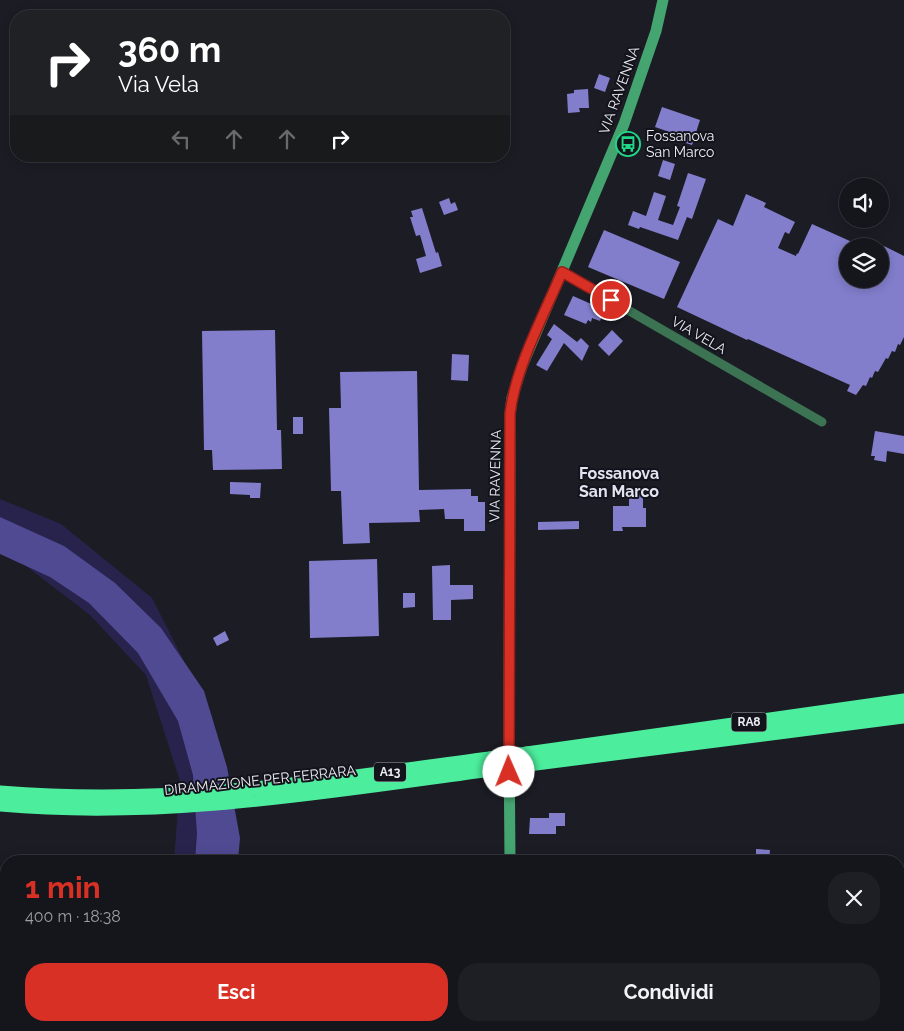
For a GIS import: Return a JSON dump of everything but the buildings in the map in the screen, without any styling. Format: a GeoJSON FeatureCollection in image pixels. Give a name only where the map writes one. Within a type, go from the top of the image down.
{"type":"FeatureCollection","features":[{"type":"Feature","properties":{"kind":"highway"},"geometry":{"type":"LineString","coordinates":[[873,704],[904,693]]}},
{"type":"Feature","properties":{"kind":"highway","name":"RA8"},"geometry":{"type":"LineString","coordinates":[[551,756],[904,700]]}},
{"type":"Feature","properties":{"kind":"highway","name":"RA8"},"geometry":{"type":"LineString","coordinates":[[551,756],[904,716]]}},
{"type":"Feature","properties":{"kind":"highway"},"geometry":{"type":"LineString","coordinates":[[882,719],[904,726]]}},
{"type":"Feature","properties":{"kind":"highway","name":"DIRAMAZIONE PER FERRARA"},"geometry":{"type":"LineString","coordinates":[[0,793],[238,802],[291,790],[551,756]]}},
{"type":"Feature","properties":{"kind":"highway","name":"DIRAMAZIONE PER FERRARA"},"geometry":{"type":"LineString","coordinates":[[0,804],[74,808],[172,801]]}},
{"type":"Feature","properties":{"kind":"main road","name":"VIA RAVENNA"},"geometry":{"type":"LineString","coordinates":[[510,855],[510,414],[512,398],[522,366],[624,124],[651,48],[663,0]]}},
{"type":"Feature","properties":{"kind":"street","name":"VIA VELA"},"geometry":{"type":"LineString","coordinates":[[562,272],[822,422]]}},
{"type":"Feature","properties":{"kind":"shaded area"},"geometry":{"type":"Polygon","coordinates":[[[0,499],[61,524],[152,598],[212,716],[231,809],[229,855],[174,855],[180,781],[146,675],[90,615],[13,556],[0,551],[0,499]]]}},
{"type":"Feature","properties":{"kind":"shaded area"},"geometry":{"type":"Polygon","coordinates":[[[0,517],[64,546],[115,583],[161,628],[204,691],[227,767],[240,838],[239,855],[195,855],[197,834],[193,775],[178,721],[138,653],[89,603],[50,577],[0,554],[0,517]]]}},
{"type":"Feature","properties":{"kind":"place","name":"Fossanova San Marco"},"geometry":{"type":"Point","coordinates":[628,144]}},
{"type":"Feature","properties":{"kind":"district","name":"Fossanova San Marco"},"geometry":{"type":"Point","coordinates":[619,482]}},
{"type":"Feature","properties":{"kind":"route"},"geometry":{"type":"LineString","coordinates":[[509,772],[510,414],[512,398],[522,366],[562,272],[611,300]]}}]}
